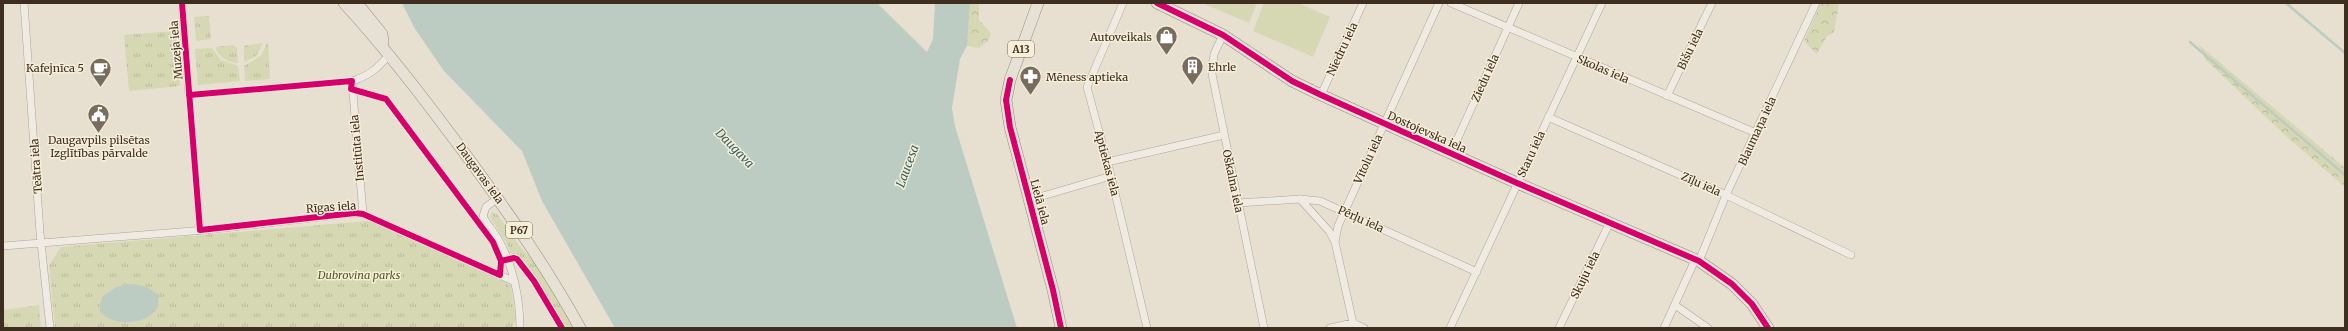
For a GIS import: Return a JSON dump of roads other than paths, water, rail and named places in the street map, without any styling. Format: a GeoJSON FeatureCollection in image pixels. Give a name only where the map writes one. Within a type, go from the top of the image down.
{"type":"FeatureCollection","features":[{"type":"Feature","properties":{"kind":"main road","name":"Daugavas iela"},"geometry":{"type":"LineString","coordinates":[[344,3],[383,45],[498,198],[541,262],[580,328]]}},
{"type":"Feature","properties":{"kind":"main road","name":"Daugavas iela"},"geometry":{"type":"LineString","coordinates":[[357,3],[382,34],[383,45]]}},
{"type":"Feature","properties":{"kind":"main road","name":"Lielā iela"},"geometry":{"type":"LineString","coordinates":[[1038,3],[1010,80],[1006,100],[1010,126],[1061,328]]}},
{"type":"Feature","properties":{"kind":"main road","name":"Dostojevska iela"},"geometry":{"type":"LineString","coordinates":[[1157,3],[1223,35],[1292,81],[1321,95],[1517,183],[1697,260],[1732,284],[1752,304],[1768,328]]}},
{"type":"Feature","properties":{"kind":"street","name":"Teātra iela"},"geometry":{"type":"LineString","coordinates":[[24,3],[50,328]]}},
{"type":"Feature","properties":{"kind":"street","name":"Muzeja iela"},"geometry":{"type":"LineString","coordinates":[[182,3],[189,95]]}},
{"type":"Feature","properties":{"kind":"street","name":"Aptiekas iela"},"geometry":{"type":"LineString","coordinates":[[1123,3],[1087,87],[1111,176],[1147,328]]}},
{"type":"Feature","properties":{"kind":"street","name":"Niedru iela"},"geometry":{"type":"LineString","coordinates":[[1321,95],[1364,3]]}},
{"type":"Feature","properties":{"kind":"street","name":"Vītolu iela"},"geometry":{"type":"LineString","coordinates":[[1353,323],[1335,242],[1338,226],[1439,3]]}},
{"type":"Feature","properties":{"kind":"street","name":"Skolas iela"},"geometry":{"type":"LineString","coordinates":[[1451,3],[1576,58],[1756,133]]}},
{"type":"Feature","properties":{"kind":"street","name":"Ziedu iela"},"geometry":{"type":"LineString","coordinates":[[1451,154],[1519,3]]}},
{"type":"Feature","properties":{"kind":"street","name":"Staru iela"},"geometry":{"type":"LineString","coordinates":[[1450,328],[1602,3]]}},
{"type":"Feature","properties":{"kind":"street","name":"Bišu iela"},"geometry":{"type":"LineString","coordinates":[[1667,96],[1712,3]]}},
{"type":"Feature","properties":{"kind":"street","name":"Blaumaņa iela"},"geometry":{"type":"LineString","coordinates":[[1664,328],[1816,3]]}},
{"type":"Feature","properties":{"kind":"street","name":"Oškalna iela"},"geometry":{"type":"LineString","coordinates":[[1223,35],[1216,46],[1212,60],[1216,98],[1264,328]]}},
{"type":"Feature","properties":{"kind":"street","name":"Institūta iela"},"geometry":{"type":"LineString","coordinates":[[363,214],[352,81],[364,77],[376,70],[390,54]]}},
{"type":"Feature","properties":{"kind":"street","name":"Zīļu iela"},"geometry":{"type":"LineString","coordinates":[[1548,117],[1726,195],[1851,255]]}},
{"type":"Feature","properties":{"kind":"street"},"geometry":{"type":"LineString","coordinates":[[1107,162],[1224,135]]}},
{"type":"Feature","properties":{"kind":"street"},"geometry":{"type":"LineString","coordinates":[[1029,200],[1111,176]]}},
{"type":"Feature","properties":{"kind":"street"},"geometry":{"type":"LineString","coordinates":[[197,190],[200,230]]}},
{"type":"Feature","properties":{"kind":"street"},"geometry":{"type":"LineString","coordinates":[[498,198],[486,207],[483,216],[505,252],[513,280],[520,328]]}},
{"type":"Feature","properties":{"kind":"street"},"geometry":{"type":"LineString","coordinates":[[1300,199],[1329,231],[1335,242]]}},
{"type":"Feature","properties":{"kind":"street","name":"Pērļu iela"},"geometry":{"type":"LineString","coordinates":[[1238,203],[1300,199],[1320,201],[1476,272]]}},
{"type":"Feature","properties":{"kind":"street","name":"Rīgas iela"},"geometry":{"type":"LineString","coordinates":[[3,246],[200,230],[354,213],[363,214],[513,280]]}},
{"type":"Feature","properties":{"kind":"street","name":"Skuju iela"},"geometry":{"type":"LineString","coordinates":[[1559,328],[1610,222]]}},
{"type":"Feature","properties":{"kind":"street"},"geometry":{"type":"LineString","coordinates":[[1675,305],[1708,328]]}},
{"type":"Feature","properties":{"kind":"street"},"geometry":{"type":"LineString","coordinates":[[1330,328],[1353,323],[1364,328]]}},
{"type":"Feature","properties":{"kind":"water"},"geometry":{"type":"Polygon","coordinates":[[[402,3],[877,3],[927,52],[933,39],[935,3],[970,3],[967,46],[960,59],[952,108],[955,126],[1017,328],[615,328],[542,201],[522,151],[444,71],[415,29],[402,3]]]}},
{"type":"Feature","properties":{"kind":"water"},"geometry":{"type":"Polygon","coordinates":[[[133,284],[147,287],[157,294],[158,304],[155,312],[138,321],[127,322],[116,321],[107,317],[100,311],[102,297],[116,287],[133,284]]]}},
{"type":"Feature","properties":{"kind":"waterway"},"geometry":{"type":"LineString","coordinates":[[2286,3],[2345,53]]}},
{"type":"Feature","properties":{"kind":"waterway"},"geometry":{"type":"LineString","coordinates":[[2190,42],[2345,175]]}},
{"type":"Feature","properties":{"kind":"place","name":"Autoveikals"},"geometry":{"type":"Point","coordinates":[1167,56]}},
{"type":"Feature","properties":{"kind":"place","name":"Ehrle"},"geometry":{"type":"Point","coordinates":[1192,86]}},
{"type":"Feature","properties":{"kind":"place","name":"Kafejnīca 5"},"geometry":{"type":"Point","coordinates":[100,88]}},
{"type":"Feature","properties":{"kind":"place","name":"Mēness aptieka"},"geometry":{"type":"Point","coordinates":[1030,96]}},
{"type":"Feature","properties":{"kind":"place","name":"Daugavpils pilsētas Izglītības pārvalde"},"geometry":{"type":"Point","coordinates":[99,134]}},
{"type":"Feature","properties":{"kind":"water label","name":"Daugava"},"geometry":{"type":"Point","coordinates":[735,148]}},
{"type":"Feature","properties":{"kind":"water label","name":"Laucesa"},"geometry":{"type":"Point","coordinates":[907,166]}},
{"type":"Feature","properties":{"kind":"park label","name":"Dubrovina parks"},"geometry":{"type":"Point","coordinates":[359,275]}}]}
